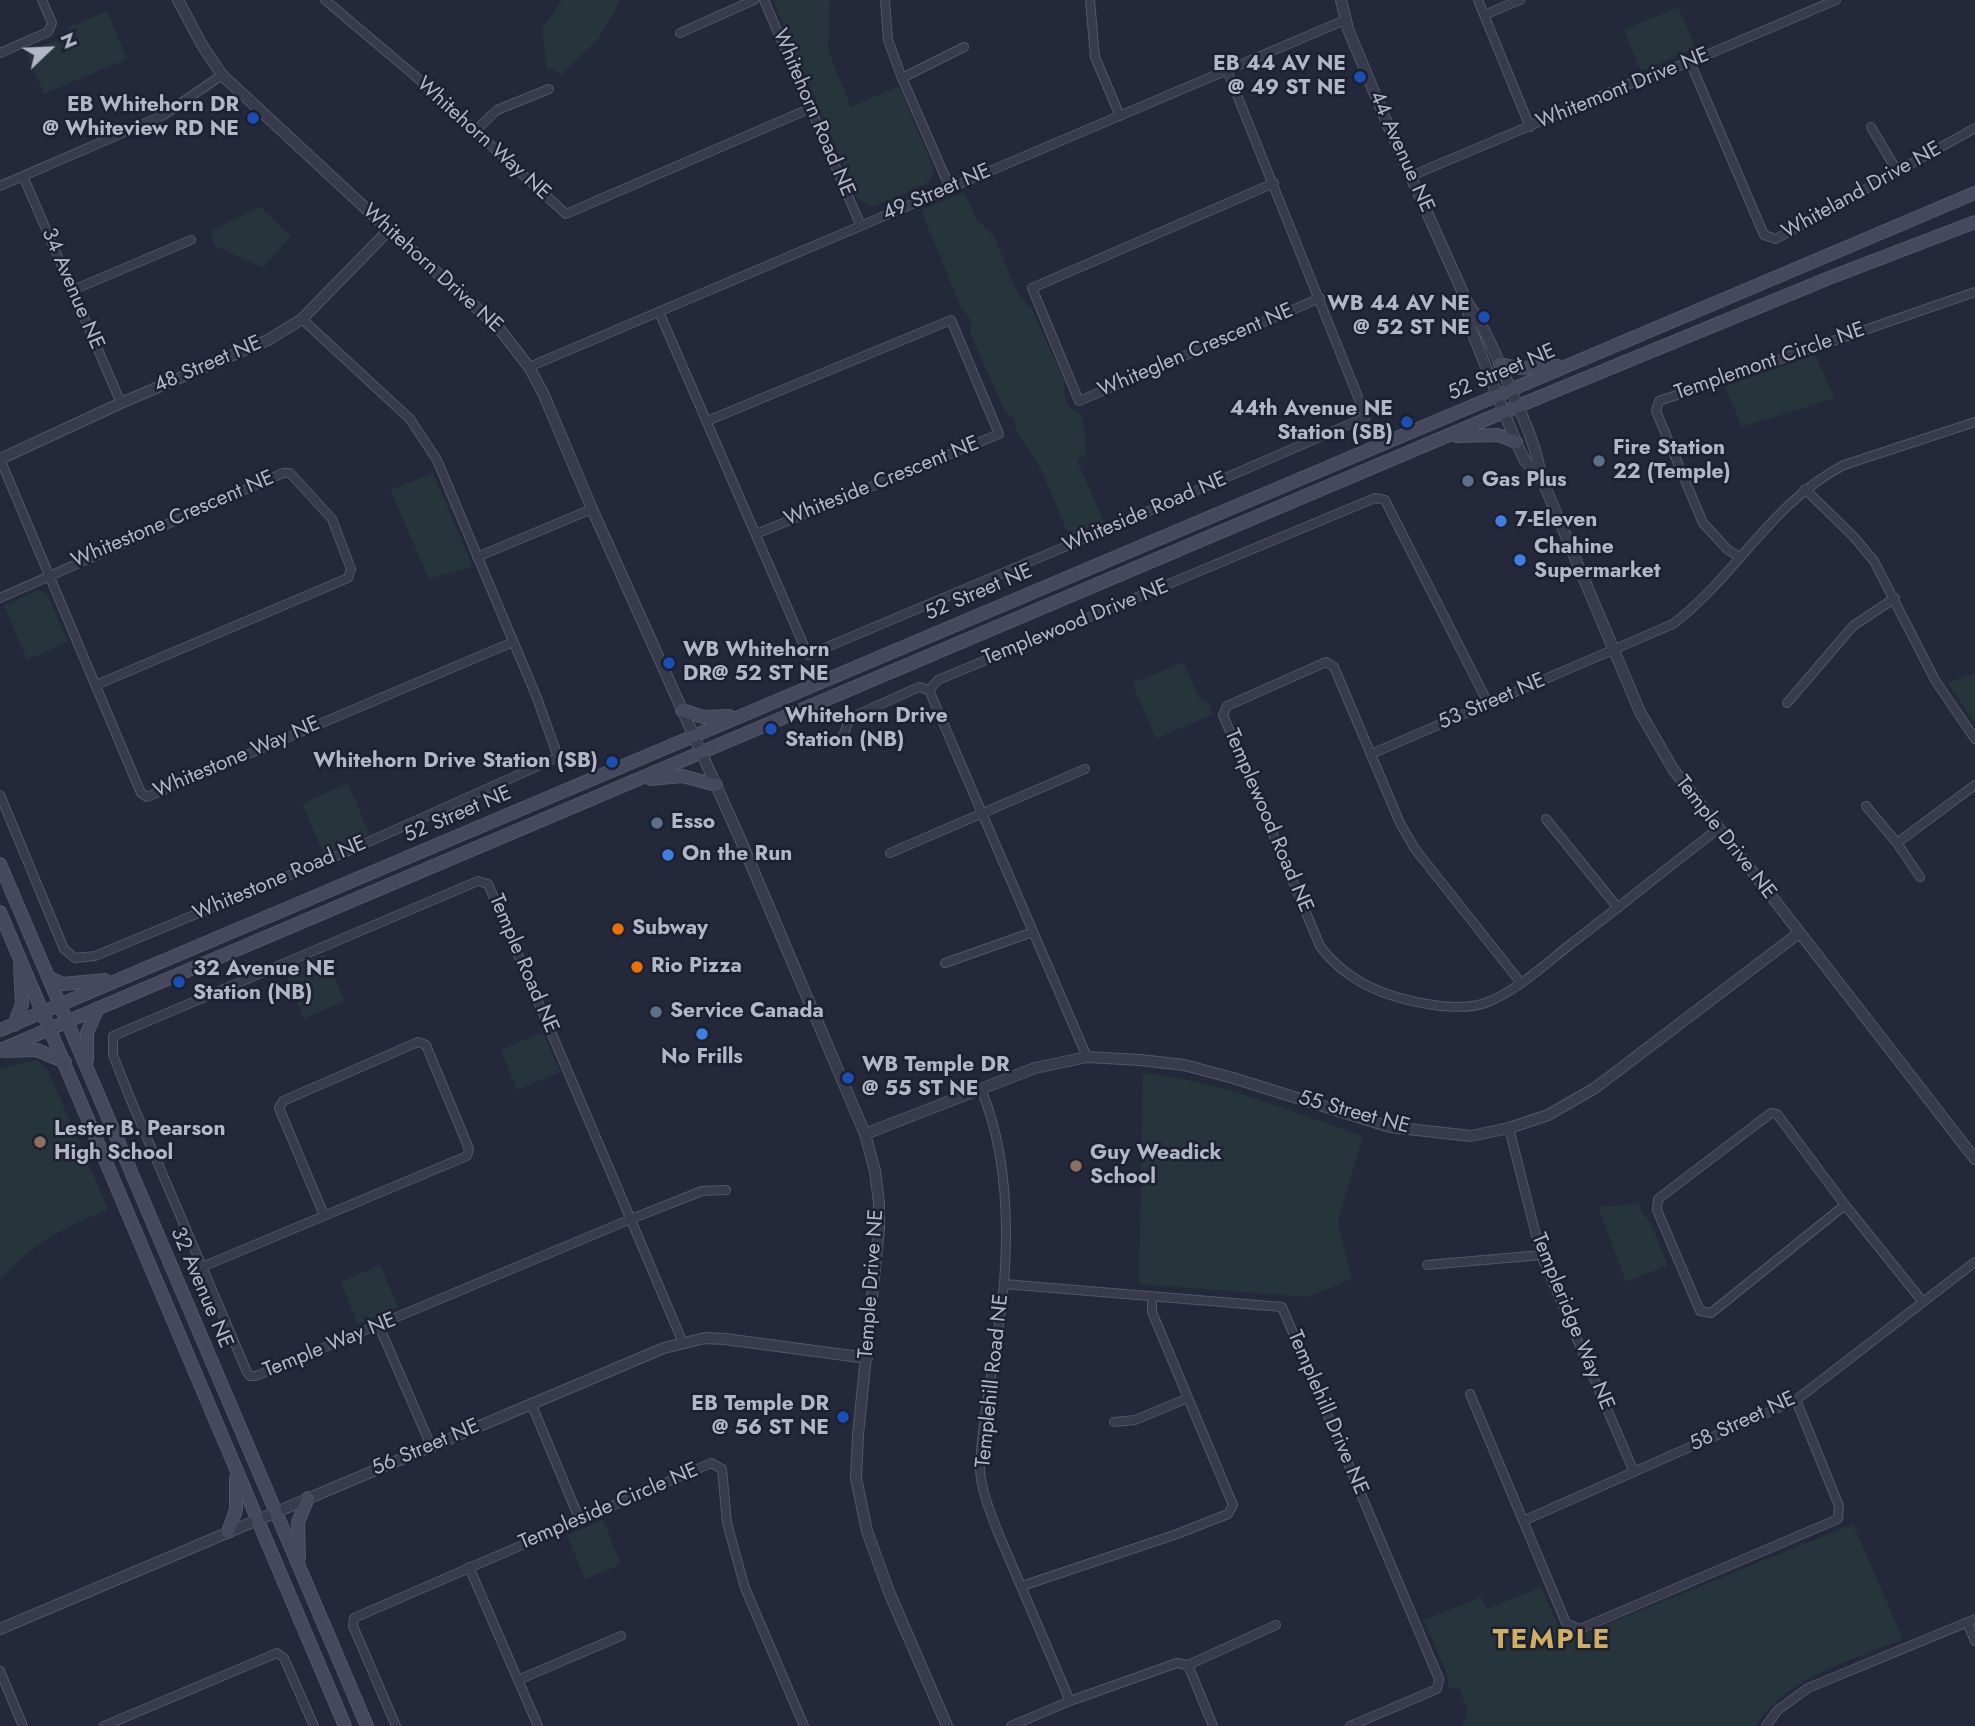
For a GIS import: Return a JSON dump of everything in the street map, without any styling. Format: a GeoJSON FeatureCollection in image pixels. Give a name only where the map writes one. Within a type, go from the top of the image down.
{"type":"FeatureCollection","features":[{"type":"Feature","properties":{"kind":"main road","name":"52 Street NE"},"geometry":{"type":"LineString","coordinates":[[0,1030],[1975,194]]}},
{"type":"Feature","properties":{"kind":"main road","name":"52 Street NE"},"geometry":{"type":"LineString","coordinates":[[0,1051],[1504,412],[1829,278],[1975,222]]}},
{"type":"Feature","properties":{"kind":"main road"},"geometry":{"type":"LineString","coordinates":[[1500,363],[1518,368],[1569,365]]}},
{"type":"Feature","properties":{"kind":"main road"},"geometry":{"type":"LineString","coordinates":[[1448,436],[1498,435],[1516,442]]}},
{"type":"Feature","properties":{"kind":"main road"},"geometry":{"type":"LineString","coordinates":[[682,710],[703,717],[740,715]]}},
{"type":"Feature","properties":{"kind":"main road"},"geometry":{"type":"LineString","coordinates":[[637,780],[682,776],[716,785]]}},
{"type":"Feature","properties":{"kind":"main road","name":"32 Avenue NE"},"geometry":{"type":"LineString","coordinates":[[0,864],[367,1726]]}},
{"type":"Feature","properties":{"kind":"main road","name":"32 Avenue NE"},"geometry":{"type":"LineString","coordinates":[[0,912],[345,1726]]}},
{"type":"Feature","properties":{"kind":"main road"},"geometry":{"type":"LineString","coordinates":[[14,1025],[22,1004],[20,958]]}},
{"type":"Feature","properties":{"kind":"main road"},"geometry":{"type":"LineString","coordinates":[[48,977],[63,984],[122,978]]}},
{"type":"Feature","properties":{"kind":"main road"},"geometry":{"type":"LineString","coordinates":[[89,1074],[86,1042],[98,1008]]}},
{"type":"Feature","properties":{"kind":"main road"},"geometry":{"type":"LineString","coordinates":[[0,1051],[37,1050],[65,1062]]}},
{"type":"Feature","properties":{"kind":"main road"},"geometry":{"type":"LineString","coordinates":[[228,1532],[236,1510],[236,1467]]}},
{"type":"Feature","properties":{"kind":"main road"},"geometry":{"type":"LineString","coordinates":[[299,1566],[298,1522],[308,1498]]}},
{"type":"Feature","properties":{"kind":"street"},"geometry":{"type":"LineString","coordinates":[[0,53],[48,32],[52,23],[42,0]]}},
{"type":"Feature","properties":{"kind":"street","name":"Whitehorn Drive NE"},"geometry":{"type":"LineString","coordinates":[[178,0],[222,75],[498,327],[529,367],[543,393],[694,735]]}},
{"type":"Feature","properties":{"kind":"street","name":"Whitehorn Way NE"},"geometry":{"type":"LineString","coordinates":[[325,0],[566,214],[811,108]]}},
{"type":"Feature","properties":{"kind":"street"},"geometry":{"type":"LineString","coordinates":[[680,33],[754,0]]}},
{"type":"Feature","properties":{"kind":"street","name":"Whitehorn Road NE"},"geometry":{"type":"LineString","coordinates":[[764,0],[860,226]]}},
{"type":"Feature","properties":{"kind":"street"},"geometry":{"type":"LineString","coordinates":[[885,0],[888,40],[950,188]]}},
{"type":"Feature","properties":{"kind":"street"},"geometry":{"type":"LineString","coordinates":[[1090,0],[1095,57],[1120,116]]}},
{"type":"Feature","properties":{"kind":"street","name":"44 Avenue NE"},"geometry":{"type":"LineString","coordinates":[[1341,0],[1345,20],[1411,176],[1467,302],[1483,325],[1518,407]]}},
{"type":"Feature","properties":{"kind":"street"},"geometry":{"type":"LineString","coordinates":[[1478,0],[1530,127]]}},
{"type":"Feature","properties":{"kind":"street"},"geometry":{"type":"LineString","coordinates":[[1483,15],[1520,0]]}},
{"type":"Feature","properties":{"kind":"street","name":"Whitemont Drive NE"},"geometry":{"type":"LineString","coordinates":[[1411,176],[1836,0]]}},
{"type":"Feature","properties":{"kind":"street","name":"49 Street NE"},"geometry":{"type":"LineString","coordinates":[[529,367],[1345,20]]}},
{"type":"Feature","properties":{"kind":"street"},"geometry":{"type":"LineString","coordinates":[[902,78],[964,47]]}},
{"type":"Feature","properties":{"kind":"street","name":"Whiteland Drive NE"},"geometry":{"type":"LineString","coordinates":[[1690,62],[1764,235],[1776,239],[1975,128]]}},
{"type":"Feature","properties":{"kind":"street","name":"Whiteside Road NE"},"geometry":{"type":"LineString","coordinates":[[659,312],[808,655],[828,648],[1366,417],[1227,70]]}},
{"type":"Feature","properties":{"kind":"street"},"geometry":{"type":"LineString","coordinates":[[0,186],[162,116],[222,75]]}},
{"type":"Feature","properties":{"kind":"street"},"geometry":{"type":"LineString","coordinates":[[475,131],[497,110],[549,89]]}},
{"type":"Feature","properties":{"kind":"street"},"geometry":{"type":"LineString","coordinates":[[1871,127],[1897,172]]}},
{"type":"Feature","properties":{"kind":"street","name":"34 Avenue NE"},"geometry":{"type":"LineString","coordinates":[[23,176],[121,403]]}},
{"type":"Feature","properties":{"kind":"street","name":"Whiteglen Crescent NE"},"geometry":{"type":"LineString","coordinates":[[1274,183],[1032,288],[1079,401],[1320,298]]}},
{"type":"Feature","properties":{"kind":"street","name":"48 Street NE"},"geometry":{"type":"LineString","coordinates":[[0,459],[268,340],[303,318],[389,230]]}},
{"type":"Feature","properties":{"kind":"street"},"geometry":{"type":"LineString","coordinates":[[73,290],[191,240]]}},
{"type":"Feature","properties":{"kind":"street","name":"Templemont Circle NE"},"geometry":{"type":"LineString","coordinates":[[1740,557],[1728,550],[1703,523],[1656,411],[1659,401],[1975,292]]}},
{"type":"Feature","properties":{"kind":"street","name":"44 Avenue NE"},"geometry":{"type":"LineString","coordinates":[[1467,302],[1471,329],[1498,396]]}},
{"type":"Feature","properties":{"kind":"street","name":"Whitestone Road NE"},"geometry":{"type":"LineString","coordinates":[[0,795],[64,949],[75,958],[95,956],[346,852],[558,757],[537,698],[437,460],[424,437],[410,419],[303,318]]}},
{"type":"Feature","properties":{"kind":"street","name":"Whiteside Crescent NE"},"geometry":{"type":"LineString","coordinates":[[707,421],[951,320],[999,433],[756,534]]}},
{"type":"Feature","properties":{"kind":"street","name":"Temple Drive NE"},"geometry":{"type":"LineString","coordinates":[[1498,396],[1525,461],[1541,477]]}},
{"type":"Feature","properties":{"kind":"street","name":"Temple Drive NE"},"geometry":{"type":"LineString","coordinates":[[1518,407],[1538,454],[1541,477],[1656,744],[1718,829],[1975,1160]]}},
{"type":"Feature","properties":{"kind":"street","name":"53 Street NE"},"geometry":{"type":"LineString","coordinates":[[1371,754],[1673,624],[1695,608],[1714,589],[1740,557],[1805,489],[1844,465],[1975,422]]}},
{"type":"Feature","properties":{"kind":"street","name":"Whitestone Way NE"},"geometry":{"type":"LineString","coordinates":[[0,459],[141,793],[147,797],[513,642]]}},
{"type":"Feature","properties":{"kind":"street","name":"Whitestone Crescent NE"},"geometry":{"type":"LineString","coordinates":[[0,598],[49,574],[283,473],[290,473],[332,519],[351,569],[348,578],[96,685]]}},
{"type":"Feature","properties":{"kind":"street"},"geometry":{"type":"LineString","coordinates":[[1805,489],[1854,537],[1874,561],[1935,680],[1975,739]]}},
{"type":"Feature","properties":{"kind":"street","name":"Templewood Drive NE"},"geometry":{"type":"LineString","coordinates":[[929,690],[938,680],[1375,498],[1385,500],[1488,703]]}},
{"type":"Feature","properties":{"kind":"street"},"geometry":{"type":"LineString","coordinates":[[477,557],[592,509]]}},
{"type":"Feature","properties":{"kind":"street"},"geometry":{"type":"LineString","coordinates":[[1787,703],[1853,626],[1895,598]]}},
{"type":"Feature","properties":{"kind":"street","name":"Templewood Road NE"},"geometry":{"type":"LineString","coordinates":[[1521,983],[1415,849],[1401,823],[1334,667],[1326,662],[1227,706],[1223,715],[1320,946],[1340,968],[1360,982],[1393,995],[1456,1007],[1485,1003],[1521,983],[1718,829]]}},
{"type":"Feature","properties":{"kind":"street"},"geometry":{"type":"LineString","coordinates":[[843,736],[850,718],[919,687],[929,690],[1087,1057]]}},
{"type":"Feature","properties":{"kind":"street","name":"Temple Drive NE"},"geometry":{"type":"LineString","coordinates":[[694,735],[865,1135],[875,1171],[879,1229],[856,1478],[867,1531],[889,1592],[947,1726]]}},
{"type":"Feature","properties":{"kind":"street"},"geometry":{"type":"LineString","coordinates":[[890,853],[1085,769]]}},
{"type":"Feature","properties":{"kind":"street"},"geometry":{"type":"LineString","coordinates":[[1897,844],[1975,785]]}},
{"type":"Feature","properties":{"kind":"street"},"geometry":{"type":"LineString","coordinates":[[1866,806],[1920,877]]}},
{"type":"Feature","properties":{"kind":"street"},"geometry":{"type":"LineString","coordinates":[[1546,819],[1618,908]]}},
{"type":"Feature","properties":{"kind":"street","name":"Temple Road NE"},"geometry":{"type":"LineString","coordinates":[[113,1036],[478,881],[488,884],[683,1343]]}},
{"type":"Feature","properties":{"kind":"street"},"geometry":{"type":"LineString","coordinates":[[945,963],[1033,932]]}},
{"type":"Feature","properties":{"kind":"street","name":"55 Street NE"},"geometry":{"type":"LineString","coordinates":[[865,1135],[1035,1068],[1087,1057],[1191,1067],[1390,1128],[1471,1136],[1509,1128],[1548,1115],[1595,1088],[1799,933]]}},
{"type":"Feature","properties":{"kind":"street","name":"Temple Way NE"},"geometry":{"type":"LineString","coordinates":[[113,1036],[113,1055],[130,1098],[250,1376],[256,1376],[379,1326],[702,1191],[726,1191]]}},
{"type":"Feature","properties":{"kind":"street"},"geometry":{"type":"LineString","coordinates":[[202,1267],[324,1216],[467,1156],[469,1149],[426,1045],[418,1042],[283,1101],[279,1108],[324,1216]]}},
{"type":"Feature","properties":{"kind":"street","name":"Templehill Road NE"},"geometry":{"type":"LineString","coordinates":[[981,1089],[995,1130],[1004,1178],[1004,1284],[990,1373],[981,1470],[987,1504],[1070,1701]]}},
{"type":"Feature","properties":{"kind":"street"},"geometry":{"type":"LineString","coordinates":[[1845,1205],[1711,1313],[1700,1311],[1657,1210],[1658,1199],[1771,1113],[1777,1114],[1845,1205],[1923,1302]]}},
{"type":"Feature","properties":{"kind":"street","name":"Templeridge Way NE"},"geometry":{"type":"LineString","coordinates":[[1509,1128],[1541,1255],[1634,1472]]}},
{"type":"Feature","properties":{"kind":"street"},"geometry":{"type":"LineString","coordinates":[[1427,1265],[1541,1255]]}},
{"type":"Feature","properties":{"kind":"street","name":"58 Street NE"},"geometry":{"type":"LineString","coordinates":[[1523,1521],[1796,1400],[1975,1262]]}},
{"type":"Feature","properties":{"kind":"street","name":"Templehill Drive NE"},"geometry":{"type":"LineString","coordinates":[[1004,1284],[1282,1307],[1439,1679],[1437,1689],[1350,1726]]}},
{"type":"Feature","properties":{"kind":"street"},"geometry":{"type":"LineString","coordinates":[[1022,1587],[1177,1534],[1228,1514],[1233,1505],[1152,1312],[1152,1297]]}},
{"type":"Feature","properties":{"kind":"street"},"geometry":{"type":"LineString","coordinates":[[379,1326],[431,1446]]}},
{"type":"Feature","properties":{"kind":"street","name":"56 Street NE"},"geometry":{"type":"LineString","coordinates":[[0,1629],[664,1348],[705,1338],[867,1358]]}},
{"type":"Feature","properties":{"kind":"street"},"geometry":{"type":"LineString","coordinates":[[1470,1394],[1566,1623],[1580,1629],[1838,1519],[1839,1506],[1796,1400]]}},
{"type":"Feature","properties":{"kind":"street"},"geometry":{"type":"LineString","coordinates":[[1114,1422],[1135,1420],[1188,1398]]}},
{"type":"Feature","properties":{"kind":"street"},"geometry":{"type":"LineString","coordinates":[[531,1403],[579,1518]]}},
{"type":"Feature","properties":{"kind":"street","name":"Templeside Circle NE"},"geometry":{"type":"LineString","coordinates":[[396,1726],[353,1626],[354,1618],[579,1518],[711,1463],[722,1469],[727,1523],[745,1588],[804,1726]]}},
{"type":"Feature","properties":{"kind":"street"},"geometry":{"type":"LineString","coordinates":[[469,1567],[538,1726]]}},
{"type":"Feature","properties":{"kind":"street"},"geometry":{"type":"LineString","coordinates":[[1766,1726],[1778,1710],[1808,1688],[1971,1620],[1975,1641]]}},
{"type":"Feature","properties":{"kind":"street"},"geometry":{"type":"LineString","coordinates":[[1011,1726],[1070,1701],[1177,1663],[1188,1665],[1276,1625]]}},
{"type":"Feature","properties":{"kind":"street"},"geometry":{"type":"LineString","coordinates":[[517,1680],[621,1636]]}},
{"type":"Feature","properties":{"kind":"street"},"geometry":{"type":"LineString","coordinates":[[104,1726],[276,1653],[284,1658],[314,1726]]}},
{"type":"Feature","properties":{"kind":"street"},"geometry":{"type":"LineString","coordinates":[[1188,1665],[1213,1726]]}},
{"type":"Feature","properties":{"kind":"street"},"geometry":{"type":"LineString","coordinates":[[0,1671],[23,1726]]}},
{"type":"Feature","properties":{"kind":"shaded area"},"geometry":{"type":"Polygon","coordinates":[[[562,0],[621,0],[598,39],[561,75],[555,70],[547,70],[542,28],[562,0]]]}},
{"type":"Feature","properties":{"kind":"shaded area"},"geometry":{"type":"Polygon","coordinates":[[[773,0],[830,0],[828,50],[851,107],[899,86],[934,169],[926,184],[875,206],[868,206],[857,197],[773,0]]]}},
{"type":"Feature","properties":{"kind":"shaded area"},"geometry":{"type":"Polygon","coordinates":[[[1678,7],[1696,48],[1641,71],[1624,30],[1678,7]]]}},
{"type":"Feature","properties":{"kind":"shaded area"},"geometry":{"type":"Polygon","coordinates":[[[107,11],[127,59],[44,94],[26,53],[48,43],[65,40],[69,27],[107,11]]]}},
{"type":"Feature","properties":{"kind":"shaded area"},"geometry":{"type":"Polygon","coordinates":[[[964,192],[977,220],[994,236],[1020,297],[1032,309],[1063,378],[1066,403],[1071,409],[1082,414],[1087,454],[1077,460],[1104,522],[1069,536],[1041,469],[1016,431],[1014,419],[1005,411],[971,335],[970,319],[960,306],[921,210],[964,192]]]}},
{"type":"Feature","properties":{"kind":"shaded area"},"geometry":{"type":"Polygon","coordinates":[[[260,207],[291,236],[263,268],[213,245],[212,230],[260,207]]]}},
{"type":"Feature","properties":{"kind":"shaded area"},"geometry":{"type":"Polygon","coordinates":[[[1815,355],[1835,398],[1742,427],[1725,386],[1815,355]]]}},
{"type":"Feature","properties":{"kind":"shaded area"},"geometry":{"type":"Polygon","coordinates":[[[433,473],[473,567],[429,579],[390,490],[433,473]]]}},
{"type":"Feature","properties":{"kind":"shaded area"},"geometry":{"type":"Polygon","coordinates":[[[36,591],[42,591],[48,596],[68,642],[27,660],[4,606],[36,591]]]}},
{"type":"Feature","properties":{"kind":"shaded area"},"geometry":{"type":"Polygon","coordinates":[[[1184,662],[1199,698],[1209,704],[1213,714],[1156,739],[1132,683],[1184,662]]]}},
{"type":"Feature","properties":{"kind":"shaded area"},"geometry":{"type":"Polygon","coordinates":[[[1975,673],[1975,723],[1948,683],[1975,673]]]}},
{"type":"Feature","properties":{"kind":"shaded area"},"geometry":{"type":"Polygon","coordinates":[[[348,783],[370,835],[324,855],[302,804],[348,783]]]}},
{"type":"Feature","properties":{"kind":"shaded area"},"geometry":{"type":"Polygon","coordinates":[[[324,954],[345,1001],[304,1019],[284,970],[324,954]]]}},
{"type":"Feature","properties":{"kind":"shaded area"},"geometry":{"type":"Polygon","coordinates":[[[543,1032],[560,1072],[517,1090],[501,1050],[543,1032]]]}},
{"type":"Feature","properties":{"kind":"shaded area","name":"Lester B. Pearson High School"},"geometry":{"type":"Polygon","coordinates":[[[38,1061],[48,1070],[108,1209],[76,1223],[37,1246],[0,1280],[0,1069],[38,1061]]]}},
{"type":"Feature","properties":{"kind":"shaded area"},"geometry":{"type":"Polygon","coordinates":[[[1143,1073],[1227,1090],[1363,1136],[1339,1218],[1352,1279],[1308,1297],[1139,1284],[1143,1073]]]}},
{"type":"Feature","properties":{"kind":"shaded area"},"geometry":{"type":"Polygon","coordinates":[[[1639,1203],[1668,1265],[1626,1282],[1598,1207],[1639,1203]]]}},
{"type":"Feature","properties":{"kind":"shaded area"},"geometry":{"type":"Polygon","coordinates":[[[380,1265],[398,1307],[358,1325],[341,1282],[380,1265]]]}},
{"type":"Feature","properties":{"kind":"shaded area"},"geometry":{"type":"Polygon","coordinates":[[[603,1520],[621,1564],[585,1579],[567,1535],[603,1520]]]}},
{"type":"Feature","properties":{"kind":"shaded area"},"geometry":{"type":"Polygon","coordinates":[[[1853,1524],[1903,1639],[1842,1663],[1802,1683],[1768,1709],[1755,1726],[1462,1726],[1468,1711],[1459,1689],[1448,1688],[1448,1676],[1424,1620],[1481,1597],[1487,1609],[1541,1587],[1560,1630],[1564,1636],[1571,1639],[1853,1524]]]}},
{"type":"Feature","properties":{"kind":"place","name":"EB 44 AV NE @ 49 ST NE"},"geometry":{"type":"Point","coordinates":[1360,77]}},
{"type":"Feature","properties":{"kind":"place","name":"EB Whitehorn DR @ Whiteview RD NE"},"geometry":{"type":"Point","coordinates":[253,118]}},
{"type":"Feature","properties":{"kind":"place","name":"WB 44 AV NE @ 52 ST NE"},"geometry":{"type":"Point","coordinates":[1484,317]}},
{"type":"Feature","properties":{"kind":"place","name":"44th Avenue NE Station (SB)"},"geometry":{"type":"Point","coordinates":[1407,422]}},
{"type":"Feature","properties":{"kind":"place","name":"Fire Station 22 (Temple)"},"geometry":{"type":"Point","coordinates":[1599,461]}},
{"type":"Feature","properties":{"kind":"place","name":"Gas Plus"},"geometry":{"type":"Point","coordinates":[1468,481]}},
{"type":"Feature","properties":{"kind":"place","name":"7-Eleven"},"geometry":{"type":"Point","coordinates":[1501,521]}},
{"type":"Feature","properties":{"kind":"place","name":"Chahine Supermarket"},"geometry":{"type":"Point","coordinates":[1520,560]}},
{"type":"Feature","properties":{"kind":"place","name":"WB Whitehorn DR@ 52 ST NE"},"geometry":{"type":"Point","coordinates":[669,663]}},
{"type":"Feature","properties":{"kind":"place","name":"Whitehorn Drive Station (NB)"},"geometry":{"type":"Point","coordinates":[771,729]}},
{"type":"Feature","properties":{"kind":"place","name":"Whitehorn Drive Station (SB)"},"geometry":{"type":"Point","coordinates":[612,762]}},
{"type":"Feature","properties":{"kind":"place","name":"Esso"},"geometry":{"type":"Point","coordinates":[657,823]}},
{"type":"Feature","properties":{"kind":"place","name":"On the Run"},"geometry":{"type":"Point","coordinates":[668,855]}},
{"type":"Feature","properties":{"kind":"place","name":"Subway"},"geometry":{"type":"Point","coordinates":[618,929]}},
{"type":"Feature","properties":{"kind":"place","name":"Rio Pizza"},"geometry":{"type":"Point","coordinates":[637,967]}},
{"type":"Feature","properties":{"kind":"place","name":"32 Avenue NE Station (NB)"},"geometry":{"type":"Point","coordinates":[179,982]}},
{"type":"Feature","properties":{"kind":"place","name":"Service Canada"},"geometry":{"type":"Point","coordinates":[656,1012]}},
{"type":"Feature","properties":{"kind":"place","name":"No Frills"},"geometry":{"type":"Point","coordinates":[702,1034]}},
{"type":"Feature","properties":{"kind":"place","name":"WB Temple DR @ 55 ST NE"},"geometry":{"type":"Point","coordinates":[848,1078]}},
{"type":"Feature","properties":{"kind":"place","name":"Lester B. Pearson High School"},"geometry":{"type":"Point","coordinates":[40,1142]}},
{"type":"Feature","properties":{"kind":"place","name":"Guy Weadick School"},"geometry":{"type":"Point","coordinates":[1076,1166]}},
{"type":"Feature","properties":{"kind":"place","name":"EB Temple DR @ 56 ST NE"},"geometry":{"type":"Point","coordinates":[843,1417]}},
{"type":"Feature","properties":{"kind":"district","name":"TEMPLE"},"geometry":{"type":"Point","coordinates":[1552,1641]}}]}
